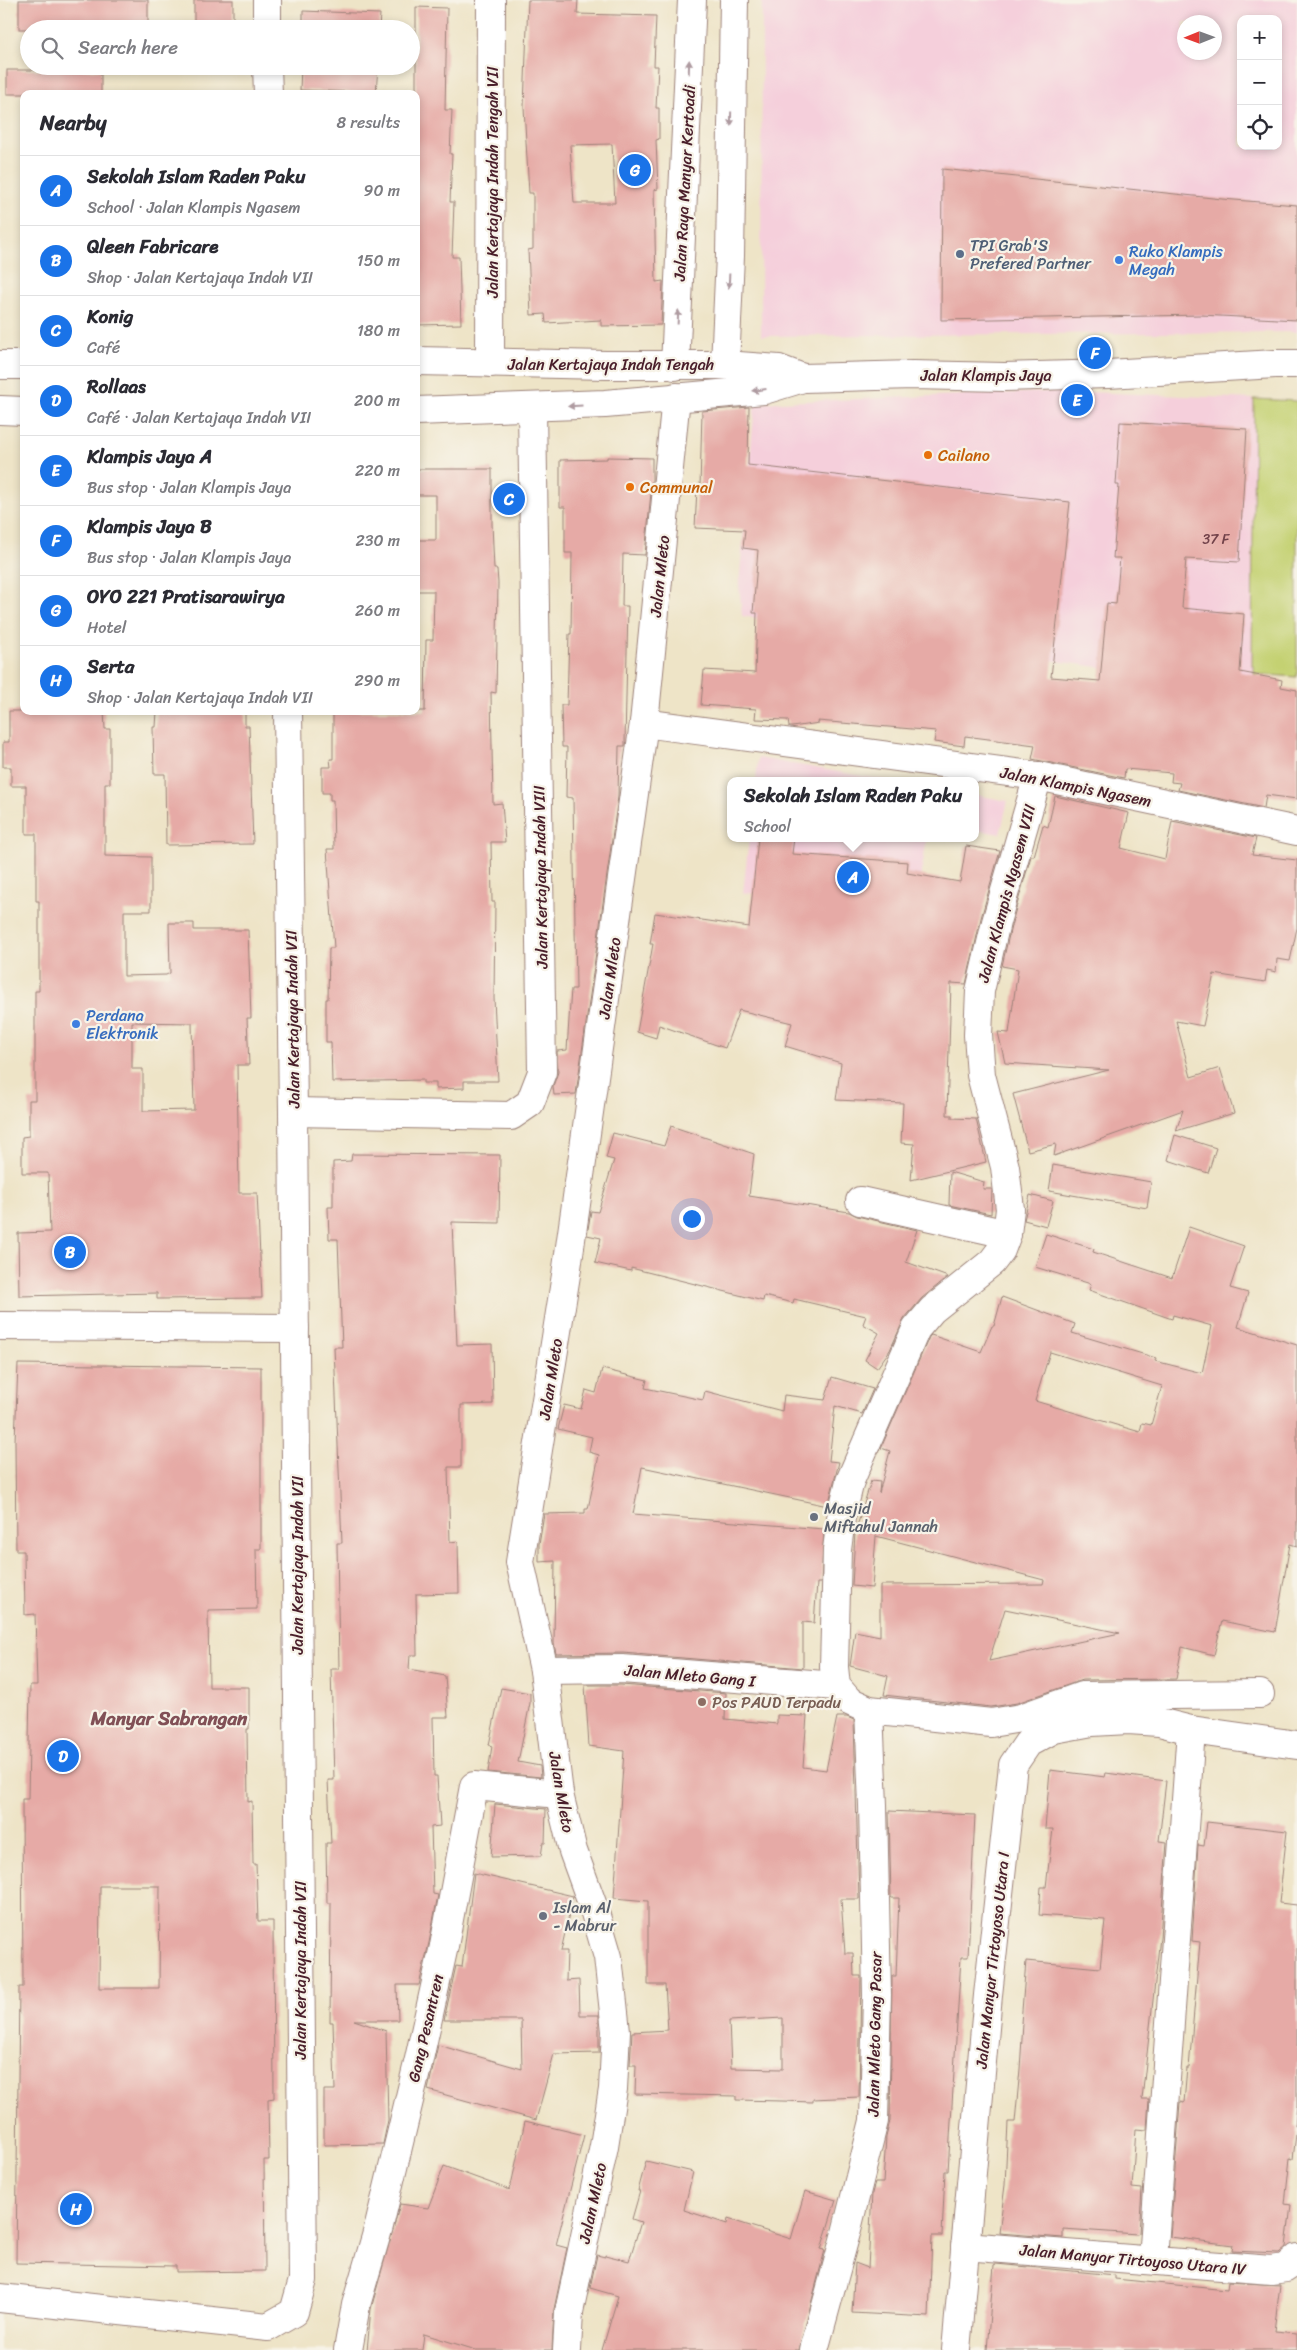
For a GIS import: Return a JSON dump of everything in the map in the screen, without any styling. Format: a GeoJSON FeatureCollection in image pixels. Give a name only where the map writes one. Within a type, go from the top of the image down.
{"type":"FeatureCollection","features":[{"type":"Feature","properties":{"kind":"street"},"geometry":{"type":"LineString","coordinates":[[267,0],[267,20]]}},
{"type":"Feature","properties":{"kind":"street","name":"Jalan Kertajaya Indah Tengah VII"},"geometry":{"type":"LineString","coordinates":[[490,363],[491,0]]}},
{"type":"Feature","properties":{"kind":"street","name":"Jalan Raya Manyar Kertoadi"},"geometry":{"type":"LineString","coordinates":[[692,0],[700,365]]}},
{"type":"Feature","properties":{"kind":"street"},"geometry":{"type":"LineString","coordinates":[[700,365],[730,256],[734,0]]}},
{"type":"Feature","properties":{"kind":"street"},"geometry":{"type":"LineString","coordinates":[[267,75],[268,90]]}},
{"type":"Feature","properties":{"kind":"street","name":"Jalan Kertajaya Indah Tengah"},"geometry":{"type":"LineString","coordinates":[[420,361],[606,366],[700,365],[778,369],[803,378]]}},
{"type":"Feature","properties":{"kind":"street","name":"Jalan Klampis Jaya"},"geometry":{"type":"LineString","coordinates":[[692,396],[764,390],[803,378],[913,375],[1004,377],[1108,374],[1297,364]]}},
{"type":"Feature","properties":{"kind":"street"},"geometry":{"type":"LineString","coordinates":[[0,365],[20,365]]}},
{"type":"Feature","properties":{"kind":"street"},"geometry":{"type":"LineString","coordinates":[[605,404],[606,366]]}},
{"type":"Feature","properties":{"kind":"street","name":"Jalan Kertajaya Indah Tengah"},"geometry":{"type":"LineString","coordinates":[[420,411],[532,408],[692,396]]}},
{"type":"Feature","properties":{"kind":"street","name":"Jalan Mleto"},"geometry":{"type":"LineString","coordinates":[[568,2350],[570,2312],[612,2099],[616,2031],[608,1957],[593,1906],[573,1851],[559,1794],[544,1670],[520,1562],[568,1266],[692,396]]}},
{"type":"Feature","properties":{"kind":"street","name":"Jalan Kertajaya Indah VIII"},"geometry":{"type":"LineString","coordinates":[[294,1112],[511,1116],[530,1103],[542,1072],[532,408]]}},
{"type":"Feature","properties":{"kind":"street"},"geometry":{"type":"LineString","coordinates":[[0,410],[20,411]]}},
{"type":"Feature","properties":{"kind":"street","name":"Jalan Kertajaya Indah VII"},"geometry":{"type":"LineString","coordinates":[[0,2298],[268,2327],[294,2312],[303,2280],[294,1112],[288,715]]}},
{"type":"Feature","properties":{"kind":"street","name":"Jalan Klampis Ngasem"},"geometry":{"type":"LineString","coordinates":[[644,723],[1038,776],[1297,831]]}},
{"type":"Feature","properties":{"kind":"street","name":"Jalan Klampis Ngasem VIII"},"geometry":{"type":"LineString","coordinates":[[836,1686],[834,1667],[837,1550],[850,1481],[916,1330],[932,1310],[992,1262],[1001,1250],[1007,1234],[1010,1209],[1005,1167],[981,1074],[978,1035],[980,990],[996,922],[1038,776]]}},
{"type":"Feature","properties":{"kind":"street"},"geometry":{"type":"LineString","coordinates":[[860,1201],[1007,1234]]}},
{"type":"Feature","properties":{"kind":"street"},"geometry":{"type":"LineString","coordinates":[[0,1326],[295,1328]]}},
{"type":"Feature","properties":{"kind":"street","name":"Jalan Mleto Gang I"},"geometry":{"type":"LineString","coordinates":[[544,1670],[622,1669],[836,1686]]}},
{"type":"Feature","properties":{"kind":"street"},"geometry":{"type":"LineString","coordinates":[[836,1686],[849,1701],[868,1710],[991,1723],[1021,1718],[1082,1696],[1260,1694]]}},
{"type":"Feature","properties":{"kind":"street","name":"Jalan Mleto Gang Pasar"},"geometry":{"type":"LineString","coordinates":[[814,2350],[874,2121],[877,1995],[873,1796],[868,1710]]}},
{"type":"Feature","properties":{"kind":"street","name":"Jalan Manyar Tirtoyoso Utara I"},"geometry":{"type":"LineString","coordinates":[[956,2350],[1012,1765],[1028,1742],[1054,1729],[1092,1722],[1128,1720],[1159,1722],[1191,1730],[1297,1745]]}},
{"type":"Feature","properties":{"kind":"street"},"geometry":{"type":"LineString","coordinates":[[1153,2260],[1191,1730]]}},
{"type":"Feature","properties":{"kind":"street","name":"Gang Pesantren"},"geometry":{"type":"LineString","coordinates":[[348,2350],[356,2305],[379,2226],[419,2059],[444,1946],[474,1786],[559,1794]]}},
{"type":"Feature","properties":{"kind":"street","name":"Jalan Manyar Tirtoyoso Utara IV"},"geometry":{"type":"LineString","coordinates":[[965,2246],[1272,2270],[1286,2268],[1297,2258]]}},
{"type":"Feature","properties":{"kind":"shaded area","name":"Ruko Klampis Megah"},"geometry":{"type":"Polygon","coordinates":[[[762,0],[1297,0],[1297,332],[761,336],[762,0]]]}},
{"type":"Feature","properties":{"kind":"shaded area"},"geometry":{"type":"Polygon","coordinates":[[[1065,391],[1254,399],[1254,674],[1252,689],[742,616],[739,585],[755,403],[1065,391]]]}},
{"type":"Feature","properties":{"kind":"shaded area"},"geometry":{"type":"Polygon","coordinates":[[[758,758],[868,777],[756,777],[758,758]]]}},
{"type":"Feature","properties":{"kind":"shaded area"},"geometry":{"type":"Polygon","coordinates":[[[979,796],[1008,801],[1000,834],[979,830],[979,796]]]}},
{"type":"Feature","properties":{"kind":"shaded area"},"geometry":{"type":"Polygon","coordinates":[[[749,842],[926,842],[916,904],[743,893],[749,842]]]}},
{"type":"Feature","properties":{"kind":"green space"},"geometry":{"type":"Polygon","coordinates":[[[1254,399],[1297,401],[1297,677],[1254,674],[1254,667],[1252,666],[1254,399]]]}},
{"type":"Feature","properties":{"kind":"building"},"geometry":{"type":"Polygon","coordinates":[[[19,0],[148,0],[148,20],[20,20],[19,29],[19,0]]]}},
{"type":"Feature","properties":{"kind":"building"},"geometry":{"type":"Polygon","coordinates":[[[194,0],[233,0],[233,20],[194,20],[194,0]]]}},
{"type":"Feature","properties":{"kind":"building"},"geometry":{"type":"Polygon","coordinates":[[[528,0],[578,0],[577,14],[656,16],[654,66],[658,66],[656,108],[659,108],[659,139],[656,140],[658,189],[654,190],[656,282],[663,281],[661,325],[601,326],[601,320],[546,323],[545,314],[531,315],[528,250],[533,249],[533,193],[529,193],[524,107],[528,0]],[[612,144],[570,145],[574,203],[615,203],[612,144]]]}},
{"type":"Feature","properties":{"kind":"building"},"geometry":{"type":"Polygon","coordinates":[[[416,7],[447,8],[445,110],[452,110],[450,202],[454,202],[452,257],[459,257],[461,324],[420,325],[420,90],[416,90],[416,75],[420,75],[420,20],[416,20],[416,7]]]}},
{"type":"Feature","properties":{"kind":"building"},"geometry":{"type":"Polygon","coordinates":[[[303,11],[380,14],[380,20],[303,20],[303,11]]]}},
{"type":"Feature","properties":{"kind":"building"},"geometry":{"type":"Polygon","coordinates":[[[7,70],[20,70],[20,75],[101,75],[101,90],[20,90],[20,94],[7,94],[7,70]]]}},
{"type":"Feature","properties":{"kind":"building"},"geometry":{"type":"Polygon","coordinates":[[[301,75],[377,75],[376,90],[300,90],[301,75]]]}},
{"type":"Feature","properties":{"kind":"building","name":"Ruko Klampis Megah"},"geometry":{"type":"Polygon","coordinates":[[[942,169],[1222,199],[1297,205],[1297,320],[1201,315],[941,320],[942,169]]]}},
{"type":"Feature","properties":{"kind":"building"},"geometry":{"type":"Polygon","coordinates":[[[749,407],[748,465],[1070,502],[1051,677],[1100,681],[1107,603],[1116,604],[1120,558],[1113,558],[1119,485],[1116,485],[1120,422],[1247,429],[1239,562],[1186,559],[1182,608],[1244,614],[1240,672],[1282,680],[1281,687],[1297,690],[1297,799],[1266,795],[1264,808],[1178,790],[1180,783],[1171,782],[1172,773],[1125,769],[1124,778],[1032,759],[1035,745],[965,736],[964,746],[934,742],[936,731],[818,721],[819,723],[789,727],[788,720],[755,719],[756,709],[701,705],[704,670],[755,673],[757,613],[753,613],[758,550],[743,548],[745,530],[695,528],[697,488],[700,488],[702,411],[749,407]]]}},
{"type":"Feature","properties":{"kind":"building"},"geometry":{"type":"Polygon","coordinates":[[[607,457],[652,458],[652,482],[645,555],[623,554],[622,606],[628,606],[625,746],[619,746],[618,797],[576,1094],[554,1095],[553,1086],[558,1072],[557,1051],[567,1050],[571,989],[576,989],[573,798],[566,797],[567,747],[562,747],[561,705],[567,705],[569,634],[571,634],[572,553],[565,553],[565,507],[560,507],[560,460],[607,459],[607,457]]]}},
{"type":"Feature","properties":{"kind":"building"},"geometry":{"type":"Polygon","coordinates":[[[420,469],[492,469],[494,569],[497,569],[498,583],[496,693],[491,692],[493,804],[502,803],[505,842],[491,842],[492,902],[495,902],[494,998],[498,1081],[464,1081],[464,1088],[436,1089],[436,1083],[423,1083],[423,1080],[332,1082],[331,1042],[326,1042],[326,999],[328,999],[329,948],[334,948],[327,849],[334,849],[333,800],[330,800],[330,793],[322,793],[322,767],[331,767],[330,759],[333,759],[333,715],[420,715],[420,711],[425,711],[426,640],[433,640],[434,591],[420,591],[420,540],[436,540],[436,495],[420,495],[420,469]]]}},
{"type":"Feature","properties":{"kind":"building"},"geometry":{"type":"Polygon","coordinates":[[[9,711],[20,711],[20,715],[104,715],[105,729],[110,729],[110,783],[105,783],[105,856],[151,857],[151,911],[124,911],[124,976],[166,975],[170,973],[169,923],[194,923],[194,930],[248,930],[251,1018],[247,1018],[249,1065],[237,1065],[239,1193],[257,1193],[262,1298],[157,1299],[157,1293],[19,1296],[18,1233],[50,1232],[48,1173],[22,1173],[22,1137],[29,1136],[29,1100],[35,1100],[35,991],[39,991],[39,901],[36,901],[36,834],[26,834],[26,786],[11,786],[11,767],[3,767],[3,742],[9,742],[9,711]],[[132,1022],[132,1069],[143,1069],[143,1111],[194,1110],[192,1023],[132,1022]]]}},
{"type":"Feature","properties":{"kind":"building"},"geometry":{"type":"Polygon","coordinates":[[[157,715],[245,715],[245,726],[249,726],[253,844],[166,845],[165,774],[154,774],[153,727],[156,727],[157,715]]]}},
{"type":"Feature","properties":{"kind":"building"},"geometry":{"type":"Polygon","coordinates":[[[1055,796],[1129,813],[1121,848],[1165,859],[1172,821],[1256,838],[1252,855],[1297,860],[1297,928],[1290,961],[1277,959],[1276,972],[1267,970],[1265,982],[1214,974],[1203,1026],[1176,1021],[1191,1077],[1220,1068],[1234,1113],[1176,1131],[1183,1110],[1054,1156],[1056,1144],[1028,1151],[1013,1094],[1109,1070],[1005,1063],[998,1032],[1009,1033],[1018,969],[1002,966],[1011,926],[1031,856],[1034,856],[1043,825],[1048,827],[1055,796]]]}},
{"type":"Feature","properties":{"kind":"building"},"geometry":{"type":"Polygon","coordinates":[[[758,842],[794,842],[792,854],[908,862],[907,873],[960,882],[966,846],[1000,851],[981,918],[966,984],[951,983],[947,1115],[952,1115],[952,1118],[976,1119],[986,1162],[911,1180],[914,1144],[901,1143],[903,1103],[836,1100],[841,1063],[785,1046],[792,1023],[739,1010],[725,1048],[659,1025],[656,1038],[637,1032],[653,944],[650,944],[655,913],[749,927],[758,842]]]}},
{"type":"Feature","properties":{"kind":"building"},"geometry":{"type":"Polygon","coordinates":[[[671,1126],[754,1154],[749,1196],[849,1212],[857,1216],[917,1230],[906,1262],[948,1277],[922,1298],[904,1319],[890,1350],[877,1368],[865,1360],[879,1333],[863,1324],[866,1316],[794,1299],[793,1303],[764,1296],[763,1301],[631,1268],[631,1271],[595,1263],[601,1238],[587,1235],[591,1211],[598,1212],[614,1160],[606,1158],[613,1133],[664,1146],[671,1126]]]}},
{"type":"Feature","properties":{"kind":"building"},"geometry":{"type":"Polygon","coordinates":[[[1175,1135],[1216,1148],[1208,1173],[1168,1160],[1175,1135]]]}},
{"type":"Feature","properties":{"kind":"building"},"geometry":{"type":"Polygon","coordinates":[[[352,1154],[500,1155],[499,1223],[452,1222],[457,1345],[492,1344],[493,1404],[461,1405],[461,1467],[448,1467],[450,1542],[458,1541],[459,1593],[416,1594],[417,1655],[410,1655],[409,1669],[445,1676],[448,1717],[433,1717],[434,1776],[437,1776],[440,1826],[431,1827],[433,1894],[438,1895],[429,1943],[419,1985],[397,1985],[398,2020],[354,2020],[386,2031],[388,2120],[383,2144],[324,2145],[324,2090],[335,2090],[333,2022],[330,2022],[331,1903],[327,1903],[326,1843],[331,1843],[328,1780],[334,1780],[331,1669],[339,1669],[337,1543],[342,1543],[334,1347],[342,1347],[338,1239],[329,1239],[328,1207],[333,1207],[333,1162],[351,1161],[352,1154]]]}},
{"type":"Feature","properties":{"kind":"building"},"geometry":{"type":"Polygon","coordinates":[[[1053,1165],[1151,1182],[1147,1208],[1049,1191],[1053,1165]]]}},
{"type":"Feature","properties":{"kind":"building"},"geometry":{"type":"Polygon","coordinates":[[[950,1172],[984,1182],[983,1189],[992,1189],[991,1214],[949,1205],[950,1172]]]}},
{"type":"Feature","properties":{"kind":"building"},"geometry":{"type":"Polygon","coordinates":[[[1030,1195],[1053,1201],[1046,1226],[1024,1220],[1030,1195]]]}},
{"type":"Feature","properties":{"kind":"building"},"geometry":{"type":"Polygon","coordinates":[[[1189,1227],[1244,1246],[1230,1288],[1248,1293],[1238,1327],[1297,1345],[1297,1546],[1290,1544],[1275,1632],[1222,1621],[1214,1655],[1182,1647],[1176,1679],[1082,1680],[1017,1703],[991,1707],[884,1695],[888,1676],[850,1666],[855,1631],[880,1636],[880,1585],[1043,1584],[1044,1580],[876,1536],[872,1588],[852,1586],[855,1533],[871,1481],[880,1482],[879,1493],[890,1451],[881,1448],[929,1337],[931,1335],[981,1352],[992,1326],[994,1326],[1002,1297],[1075,1324],[1072,1333],[1156,1358],[1155,1361],[1202,1373],[1212,1326],[1173,1315],[1172,1319],[1089,1290],[1091,1284],[1035,1267],[1046,1234],[1094,1249],[1093,1252],[1172,1278],[1189,1227]],[[1050,1352],[1035,1401],[1140,1432],[1142,1423],[1151,1425],[1162,1386],[1050,1352]],[[1005,1609],[989,1661],[1120,1633],[1005,1609]]]}},
{"type":"Feature","properties":{"kind":"building"},"geometry":{"type":"Polygon","coordinates":[[[18,1364],[261,1367],[261,1549],[256,1549],[257,1609],[208,1610],[209,1687],[249,1687],[249,1729],[247,1729],[248,1802],[252,1801],[253,1864],[256,1864],[258,1921],[273,1921],[274,2098],[268,2099],[269,2160],[264,2160],[265,2271],[176,2272],[176,2266],[16,2263],[19,1987],[23,1987],[22,1799],[28,1799],[30,1685],[37,1685],[35,1614],[25,1615],[24,1551],[16,1551],[15,1441],[18,1364]],[[100,1886],[99,1988],[159,1988],[160,1886],[100,1886]]]}},
{"type":"Feature","properties":{"kind":"building"},"geometry":{"type":"Polygon","coordinates":[[[602,1369],[647,1380],[645,1388],[703,1400],[705,1391],[782,1411],[784,1395],[825,1400],[832,1377],[873,1389],[862,1414],[835,1406],[829,1461],[839,1462],[828,1506],[642,1467],[633,1514],[824,1529],[821,1583],[817,1583],[814,1623],[803,1622],[803,1668],[623,1653],[556,1654],[554,1644],[555,1561],[539,1562],[539,1544],[544,1514],[585,1513],[585,1509],[588,1509],[599,1455],[589,1452],[592,1437],[558,1429],[564,1405],[581,1409],[586,1390],[596,1393],[602,1369]]]}},
{"type":"Feature","properties":{"kind":"building"},"geometry":{"type":"Polygon","coordinates":[[[585,1685],[621,1685],[726,1693],[725,1719],[777,1724],[777,1715],[807,1716],[803,1767],[826,1770],[837,1717],[847,1717],[854,1720],[859,1899],[841,1899],[845,1953],[853,1953],[854,1976],[861,1976],[859,2097],[813,2099],[813,2102],[736,2100],[736,2096],[635,2094],[636,2065],[630,2065],[632,2032],[668,2030],[665,1985],[648,1985],[648,1901],[614,1898],[624,1751],[589,1746],[585,1685]],[[783,2018],[729,2021],[731,2068],[783,2069],[783,2018]]]}},
{"type":"Feature","properties":{"kind":"building"},"geometry":{"type":"Polygon","coordinates":[[[501,1688],[530,1693],[530,1703],[518,1762],[540,1766],[541,1777],[488,1772],[492,1746],[489,1745],[501,1688]]]}},
{"type":"Feature","properties":{"kind":"building"},"geometry":{"type":"Polygon","coordinates":[[[1050,1770],[1105,1777],[1106,1773],[1166,1781],[1159,1841],[1167,1842],[1160,1937],[1142,2099],[1149,2099],[1147,2130],[1136,2129],[1132,2188],[1142,2189],[1139,2233],[1137,2234],[1063,2229],[1063,2238],[999,2233],[1005,2185],[1008,2122],[1015,2122],[1026,1961],[1100,1968],[1105,1920],[1039,1915],[1041,1887],[1046,1887],[1053,1829],[1045,1829],[1050,1770]]]}},
{"type":"Feature","properties":{"kind":"building"},"geometry":{"type":"Polygon","coordinates":[[[495,1804],[546,1809],[545,1843],[543,1843],[541,1856],[491,1857],[495,1804]]]}},
{"type":"Feature","properties":{"kind":"building"},"geometry":{"type":"Polygon","coordinates":[[[889,1811],[975,1815],[968,1957],[961,1957],[948,2171],[945,2171],[942,2236],[932,2236],[929,2317],[852,2313],[855,2263],[868,2268],[872,2193],[875,2183],[883,2183],[886,2137],[890,2121],[892,1976],[896,1976],[899,1898],[891,1898],[889,1811]]]}},
{"type":"Feature","properties":{"kind":"building"},"geometry":{"type":"Polygon","coordinates":[[[1207,1822],[1287,1831],[1279,1903],[1297,1905],[1297,2105],[1295,2126],[1297,2126],[1293,2159],[1290,2158],[1285,2204],[1291,2205],[1286,2247],[1279,2253],[1232,2251],[1233,2245],[1170,2237],[1180,2102],[1184,2103],[1187,2068],[1189,2068],[1200,1942],[1192,1941],[1198,1845],[1204,1846],[1207,1822]]]}},
{"type":"Feature","properties":{"kind":"building"},"geometry":{"type":"Polygon","coordinates":[[[474,1873],[573,1896],[561,1951],[567,1951],[566,1981],[579,1980],[580,2015],[599,2015],[599,2053],[554,2054],[536,2120],[428,2090],[438,2045],[522,2069],[521,2020],[444,2020],[456,1966],[462,1967],[474,1873]]]}},
{"type":"Feature","properties":{"kind":"building"},"geometry":{"type":"Polygon","coordinates":[[[525,2121],[584,2135],[556,2245],[567,2248],[554,2309],[552,2350],[476,2350],[424,2334],[422,2350],[367,2350],[371,2309],[400,2204],[428,2208],[444,2166],[510,2190],[525,2121]]]}},
{"type":"Feature","properties":{"kind":"building"},"geometry":{"type":"Polygon","coordinates":[[[646,2161],[693,2172],[684,2210],[727,2224],[728,2219],[791,2239],[805,2191],[836,2200],[821,2249],[825,2250],[799,2350],[602,2350],[618,2296],[590,2288],[597,2255],[629,2261],[641,2222],[632,2219],[646,2161]]]}},
{"type":"Feature","properties":{"kind":"building"},"geometry":{"type":"Polygon","coordinates":[[[994,2265],[1115,2275],[1115,2279],[1227,2290],[1228,2282],[1280,2285],[1274,2331],[1297,2333],[1297,2350],[987,2350],[994,2265]]]}},
{"type":"Feature","properties":{"kind":"place","name":"OYO 221 Pratisarawirya"},"geometry":{"type":"Point","coordinates":[635,170]}},
{"type":"Feature","properties":{"kind":"place","name":"TPI Grab'S Prefered Partner"},"geometry":{"type":"Point","coordinates":[960,254]}},
{"type":"Feature","properties":{"kind":"place","name":"Ruko Klampis Megah"},"geometry":{"type":"Point","coordinates":[1119,260]}},
{"type":"Feature","properties":{"kind":"place","name":"Klampis Jaya B"},"geometry":{"type":"Point","coordinates":[1095,353]}},
{"type":"Feature","properties":{"kind":"place","name":"Klampis Jaya A"},"geometry":{"type":"Point","coordinates":[1077,400]}},
{"type":"Feature","properties":{"kind":"place","name":"Cailano"},"geometry":{"type":"Point","coordinates":[928,455]}},
{"type":"Feature","properties":{"kind":"place","name":"Communal"},"geometry":{"type":"Point","coordinates":[630,487]}},
{"type":"Feature","properties":{"kind":"place","name":"Konig"},"geometry":{"type":"Point","coordinates":[509,499]}},
{"type":"Feature","properties":{"kind":"place","name":"Sekolah Islam Raden Paku"},"geometry":{"type":"Point","coordinates":[853,877]}},
{"type":"Feature","properties":{"kind":"place","name":"Perdana Elektronik"},"geometry":{"type":"Point","coordinates":[76,1024]}},
{"type":"Feature","properties":{"kind":"place","name":"Qleen Fabricare"},"geometry":{"type":"Point","coordinates":[70,1252]}},
{"type":"Feature","properties":{"kind":"place","name":"Masjid Miftahul Jannah"},"geometry":{"type":"Point","coordinates":[814,1517]}},
{"type":"Feature","properties":{"kind":"place","name":"Pos PAUD Terpadu"},"geometry":{"type":"Point","coordinates":[702,1702]}},
{"type":"Feature","properties":{"kind":"place","name":"Rollaas"},"geometry":{"type":"Point","coordinates":[63,1756]}},
{"type":"Feature","properties":{"kind":"place","name":"Islam Al - Mabrur"},"geometry":{"type":"Point","coordinates":[543,1916]}},
{"type":"Feature","properties":{"kind":"place","name":"Serta"},"geometry":{"type":"Point","coordinates":[76,2209]}},
{"type":"Feature","properties":{"kind":"district","name":"Manyar Sabrangan"},"geometry":{"type":"Point","coordinates":[169,1718]}}]}
